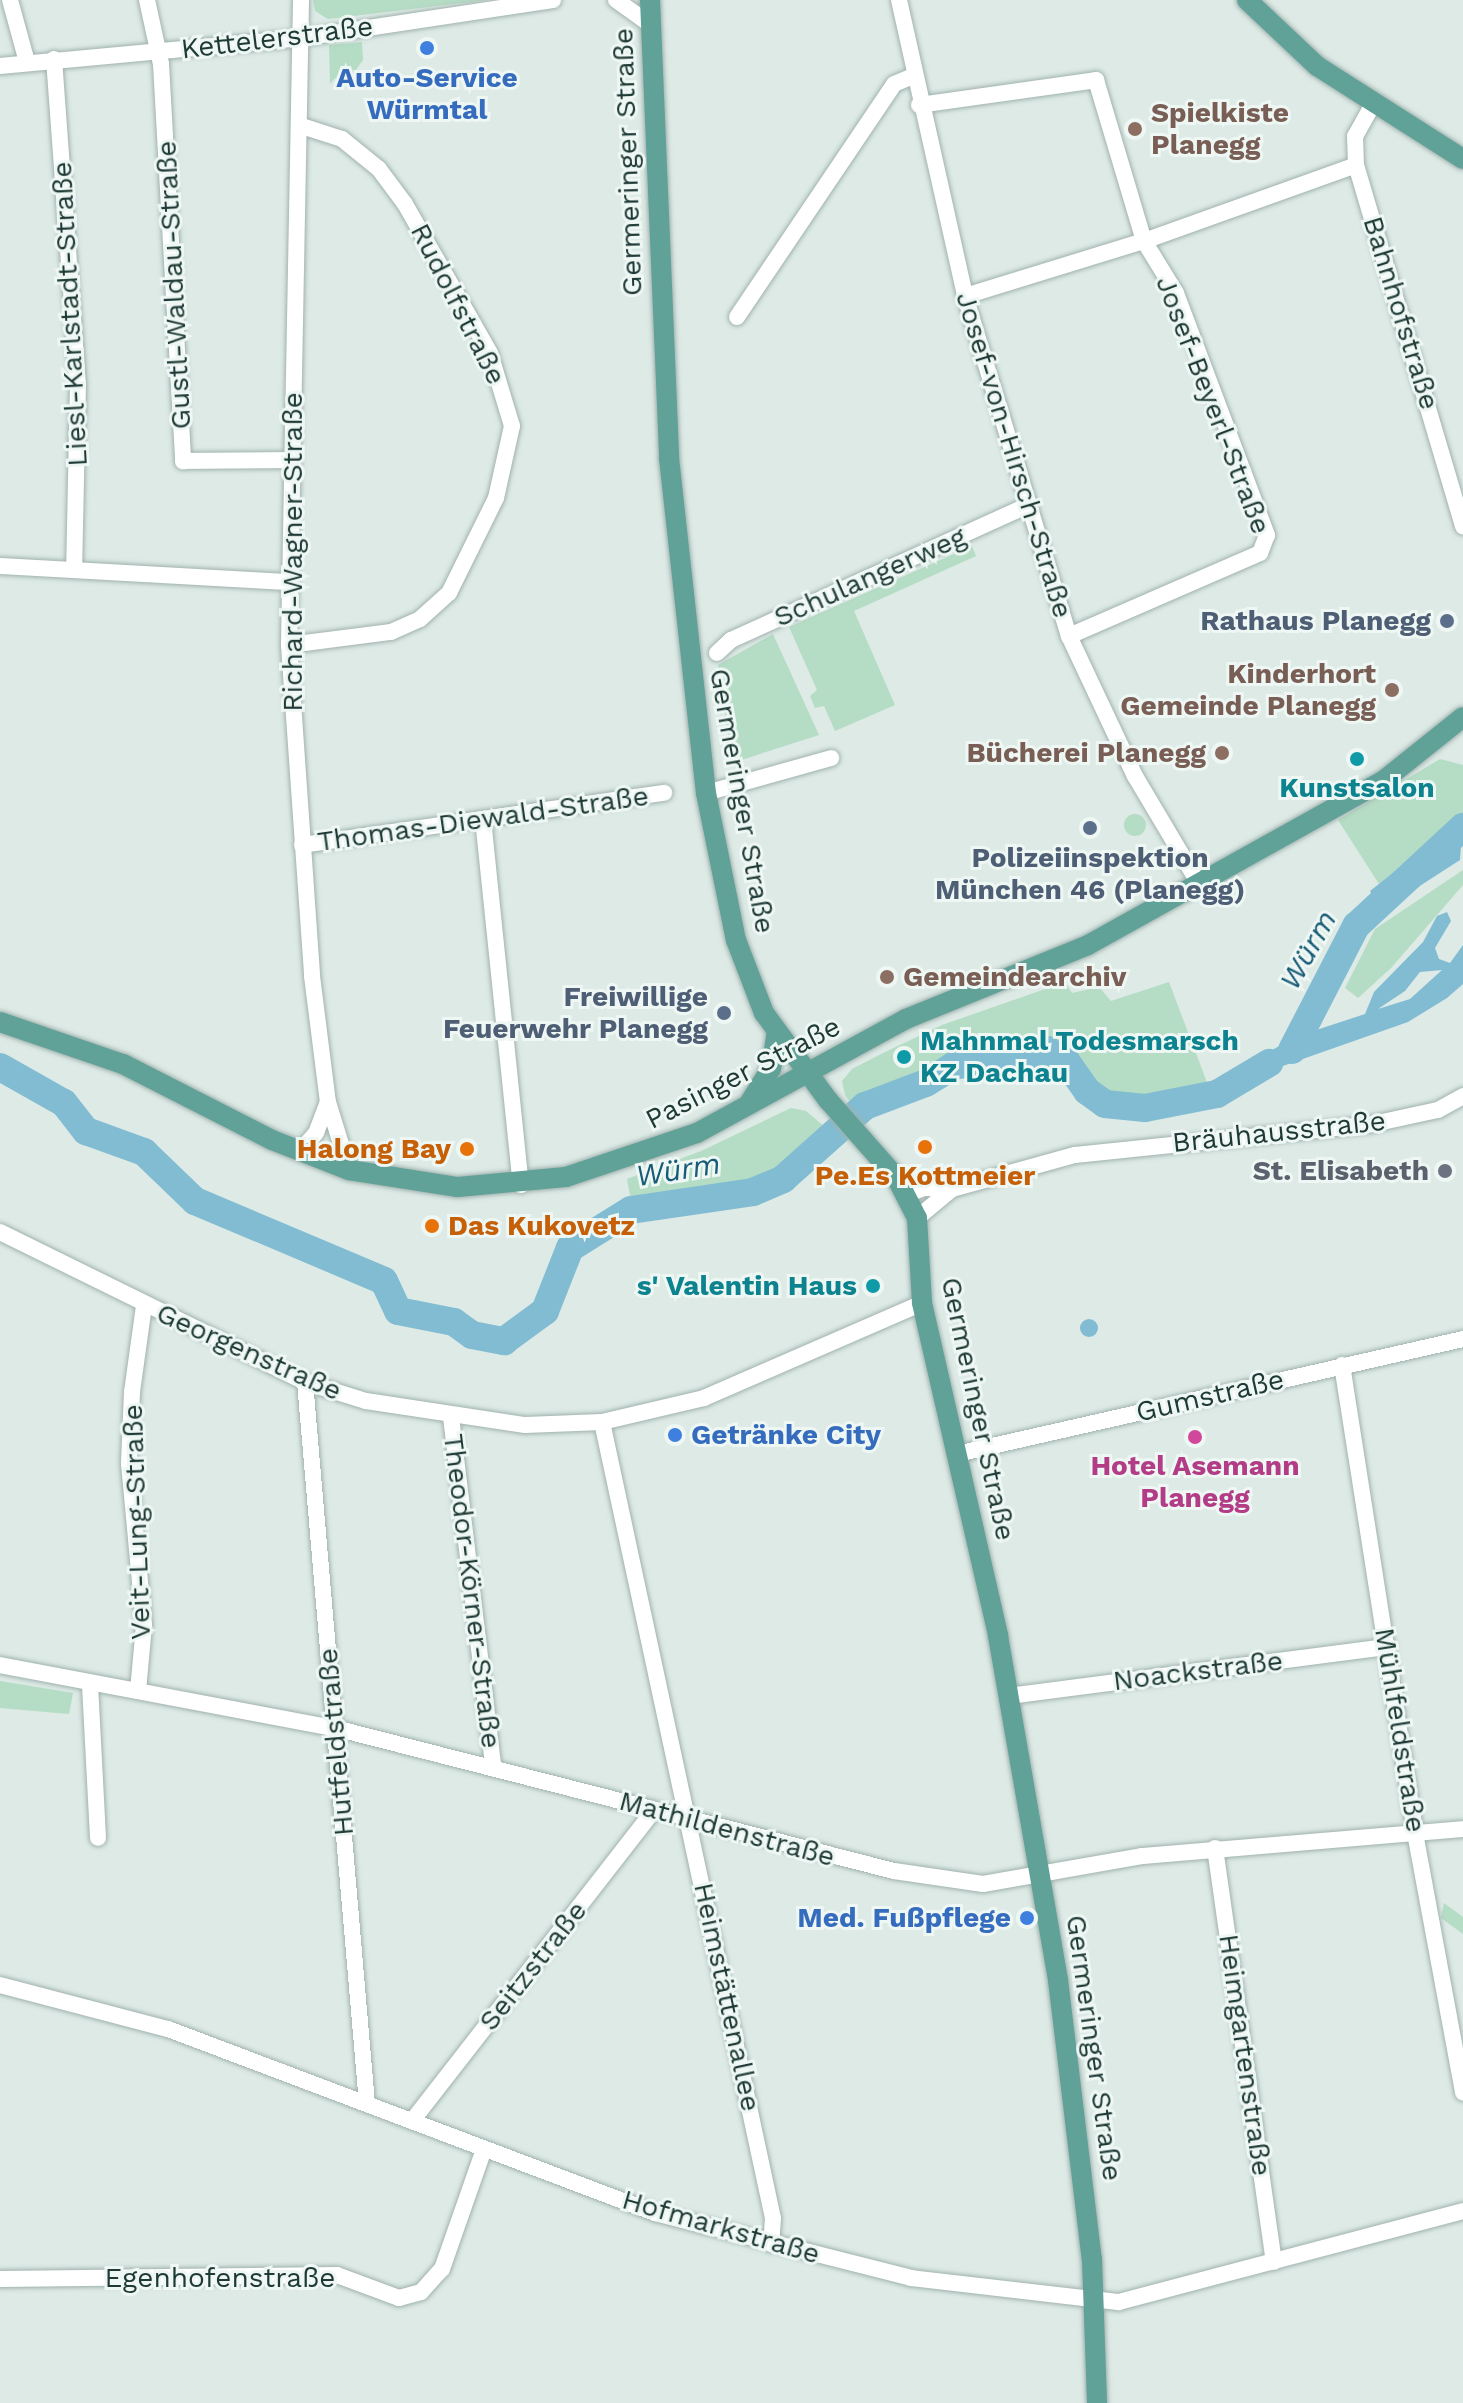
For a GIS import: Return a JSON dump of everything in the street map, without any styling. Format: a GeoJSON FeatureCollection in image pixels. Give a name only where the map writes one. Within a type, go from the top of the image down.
{"type":"FeatureCollection","features":[{"type":"Feature","properties":{"kind":"main road","name":"Germeringer Straße"},"geometry":{"type":"LineString","coordinates":[[650,0],[669,458],[706,793],[736,940],[777,1033],[834,1107],[908,1194],[917,1218],[922,1303],[1009,1696],[1042,1877],[1074,2089],[1095,2297],[1097,2403]]}},
{"type":"Feature","properties":{"kind":"main road"},"geometry":{"type":"LineString","coordinates":[[1247,0],[1317,66],[1463,159]]}},
{"type":"Feature","properties":{"kind":"main road","name":"Pasinger Straße"},"geometry":{"type":"LineString","coordinates":[[0,1022],[123,1064],[299,1152],[349,1170],[443,1186],[521,1185],[650,1153],[748,1105],[906,1019],[1088,945],[1383,781],[1463,718]]}},
{"type":"Feature","properties":{"kind":"main road"},"geometry":{"type":"LineString","coordinates":[[748,1105],[771,1069],[777,1033]]}},
{"type":"Feature","properties":{"kind":"street"},"geometry":{"type":"LineString","coordinates":[[10,0],[27,62]]}},
{"type":"Feature","properties":{"kind":"street"},"geometry":{"type":"LineString","coordinates":[[147,0],[159,52]]}},
{"type":"Feature","properties":{"kind":"street","name":"Richard-Wagner-Straße"},"geometry":{"type":"LineString","coordinates":[[301,0],[302,126],[289,460],[289,645],[302,845],[328,1102],[349,1170]]}},
{"type":"Feature","properties":{"kind":"street","name":"Kettelerstraße"},"geometry":{"type":"LineString","coordinates":[[0,66],[302,38],[506,4],[553,0]]}},
{"type":"Feature","properties":{"kind":"street"},"geometry":{"type":"LineString","coordinates":[[616,0],[651,25]]}},
{"type":"Feature","properties":{"kind":"street","name":"Josef-von-Hirsch-Straße"},"geometry":{"type":"LineString","coordinates":[[899,0],[919,105],[965,296],[1069,636],[1135,776],[1199,884]]}},
{"type":"Feature","properties":{"kind":"street","name":"Gustl-Waldau-Straße"},"geometry":{"type":"LineString","coordinates":[[159,52],[183,461],[289,460]]}},
{"type":"Feature","properties":{"kind":"street","name":"Liesl-Karlstadt-Straße"},"geometry":{"type":"LineString","coordinates":[[54,59],[78,384],[74,568]]}},
{"type":"Feature","properties":{"kind":"street"},"geometry":{"type":"LineString","coordinates":[[737,317],[894,84],[913,76]]}},
{"type":"Feature","properties":{"kind":"street"},"geometry":{"type":"LineString","coordinates":[[919,105],[1096,80],[1144,241]]}},
{"type":"Feature","properties":{"kind":"street","name":"Bahnhofstraße"},"geometry":{"type":"LineString","coordinates":[[1373,104],[1355,136],[1356,165],[1463,526]]}},
{"type":"Feature","properties":{"kind":"street","name":"Rudolfstraße"},"geometry":{"type":"LineString","coordinates":[[289,645],[391,632],[420,619],[449,593],[496,498],[512,426],[490,353],[405,204],[379,169],[342,139],[302,126]]}},
{"type":"Feature","properties":{"kind":"street"},"geometry":{"type":"LineString","coordinates":[[965,296],[1144,241],[1356,165]]}},
{"type":"Feature","properties":{"kind":"street","name":"Josef-Beyerl-Straße"},"geometry":{"type":"LineString","coordinates":[[1069,636],[1266,547],[1267,535],[1176,293],[1144,241]]}},
{"type":"Feature","properties":{"kind":"street","name":"Schulangerweg"},"geometry":{"type":"LineString","coordinates":[[717,653],[731,640],[1027,506]]}},
{"type":"Feature","properties":{"kind":"street"},"geometry":{"type":"LineString","coordinates":[[0,566],[288,582]]}},
{"type":"Feature","properties":{"kind":"street"},"geometry":{"type":"LineString","coordinates":[[706,793],[831,758]]}},
{"type":"Feature","properties":{"kind":"street","name":"Thomas-Diewald-Straße"},"geometry":{"type":"LineString","coordinates":[[302,845],[664,793]]}},
{"type":"Feature","properties":{"kind":"street"},"geometry":{"type":"LineString","coordinates":[[483,819],[521,1185]]}},
{"type":"Feature","properties":{"kind":"street","name":"Bräuhausstraße"},"geometry":{"type":"LineString","coordinates":[[908,1194],[924,1188],[952,1189],[1075,1155],[1373,1124],[1438,1110],[1463,1096]]}},
{"type":"Feature","properties":{"kind":"street"},"geometry":{"type":"LineString","coordinates":[[299,1152],[316,1133],[328,1102]]}},
{"type":"Feature","properties":{"kind":"street","name":"Bräuhausstraße"},"geometry":{"type":"LineString","coordinates":[[917,1218],[952,1189]]}},
{"type":"Feature","properties":{"kind":"street","name":"Georgenstraße"},"geometry":{"type":"LineString","coordinates":[[0,1232],[144,1306],[305,1382],[366,1401],[451,1417],[525,1425],[602,1422],[704,1398],[922,1303]]}},
{"type":"Feature","properties":{"kind":"street","name":"Veit-Lung-Straße"},"geometry":{"type":"LineString","coordinates":[[138,1691],[144,1625],[129,1463],[144,1306]]}},
{"type":"Feature","properties":{"kind":"street","name":"Gumstraße"},"geometry":{"type":"LineString","coordinates":[[957,1454],[1463,1339]]}},
{"type":"Feature","properties":{"kind":"street","name":"Mühlfeldstraße"},"geometry":{"type":"LineString","coordinates":[[1342,1365],[1415,1833],[1463,2093]]}},
{"type":"Feature","properties":{"kind":"street","name":"Hutfeldstraße"},"geometry":{"type":"LineString","coordinates":[[305,1382],[367,2103]]}},
{"type":"Feature","properties":{"kind":"street","name":"Theodor-Körner-Straße"},"geometry":{"type":"LineString","coordinates":[[451,1417],[493,1765]]}},
{"type":"Feature","properties":{"kind":"street","name":"Heimstättenallee"},"geometry":{"type":"LineString","coordinates":[[602,1422],[691,1821],[773,2218],[771,2244]]}},
{"type":"Feature","properties":{"kind":"street","name":"Noackstraße"},"geometry":{"type":"LineString","coordinates":[[1009,1696],[1388,1647]]}},
{"type":"Feature","properties":{"kind":"street","name":"Mathildenstraße"},"geometry":{"type":"LineString","coordinates":[[0,1665],[90,1685],[335,1728],[493,1765],[653,1811],[903,1873],[983,1884],[1042,1877],[1142,1856],[1463,1829]]}},
{"type":"Feature","properties":{"kind":"street"},"geometry":{"type":"LineString","coordinates":[[90,1685],[98,1838]]}},
{"type":"Feature","properties":{"kind":"street","name":"Seitzstraße"},"geometry":{"type":"LineString","coordinates":[[412,2121],[653,1811]]}},
{"type":"Feature","properties":{"kind":"street","name":"Heimgartenstraße"},"geometry":{"type":"LineString","coordinates":[[1215,1848],[1274,2262]]}},
{"type":"Feature","properties":{"kind":"street","name":"Hofmarkstraße"},"geometry":{"type":"LineString","coordinates":[[0,1985],[168,2029],[655,2213],[911,2278],[1119,2302],[1463,2211]]}},
{"type":"Feature","properties":{"kind":"street","name":"Egenhofenstraße"},"geometry":{"type":"LineString","coordinates":[[0,2279],[337,2275],[399,2298],[421,2292],[442,2269],[484,2149]]}},
{"type":"Feature","properties":{"kind":"green space"},"geometry":{"type":"Polygon","coordinates":[[[313,0],[487,0],[328,19],[315,11],[313,0]]]}},
{"type":"Feature","properties":{"kind":"green space"},"geometry":{"type":"Polygon","coordinates":[[[362,42],[363,60],[345,85],[335,78],[330,84],[329,45],[362,42]]]}},
{"type":"Feature","properties":{"kind":"green space"},"geometry":{"type":"Polygon","coordinates":[[[972,546],[976,556],[854,611],[895,705],[835,731],[824,706],[815,708],[810,696],[817,690],[789,627],[972,546]]]}},
{"type":"Feature","properties":{"kind":"green space"},"geometry":{"type":"Polygon","coordinates":[[[773,634],[819,735],[732,763],[718,665],[773,634]]]}},
{"type":"Feature","properties":{"kind":"green space"},"geometry":{"type":"Polygon","coordinates":[[[1440,759],[1463,765],[1463,815],[1379,884],[1338,820],[1440,759]]]}},
{"type":"Feature","properties":{"kind":"green space"},"geometry":{"type":"Polygon","coordinates":[[[1131,814],[1139,814],[1146,825],[1139,836],[1131,836],[1124,829],[1124,821],[1131,814]]]}},
{"type":"Feature","properties":{"kind":"green space"},"geometry":{"type":"Polygon","coordinates":[[[1463,870],[1463,885],[1391,968],[1358,998],[1345,988],[1375,929],[1463,870]]]}},
{"type":"Feature","properties":{"kind":"green space"},"geometry":{"type":"Polygon","coordinates":[[[1065,982],[1072,993],[1099,987],[1111,1001],[1169,982],[1208,1085],[1149,1099],[1118,1097],[1096,1090],[1071,1055],[1049,1042],[1007,1058],[979,1053],[949,1060],[853,1106],[845,1095],[842,1081],[852,1069],[883,1053],[942,1025],[1065,982]]]}},
{"type":"Feature","properties":{"kind":"green space"},"geometry":{"type":"Polygon","coordinates":[[[791,1108],[806,1111],[826,1128],[776,1175],[631,1201],[627,1179],[701,1151],[791,1108]]]}},
{"type":"Feature","properties":{"kind":"green space"},"geometry":{"type":"Polygon","coordinates":[[[0,1681],[73,1693],[69,1714],[0,1708],[0,1681]]]}},
{"type":"Feature","properties":{"kind":"green space"},"geometry":{"type":"Polygon","coordinates":[[[1444,1903],[1463,1917],[1463,1934],[1441,1918],[1444,1903]]]}},
{"type":"Feature","properties":{"kind":"water"},"geometry":{"type":"Polygon","coordinates":[[[1463,817],[1460,860],[1381,911],[1370,891],[1463,817]]]}},
{"type":"Feature","properties":{"kind":"water"},"geometry":{"type":"Polygon","coordinates":[[[1447,912],[1451,921],[1435,948],[1439,959],[1450,963],[1463,945],[1463,984],[1447,998],[1408,1022],[1237,1082],[1242,1067],[1295,1037],[1365,1014],[1374,992],[1423,942],[1437,916],[1447,912]],[[1442,970],[1420,972],[1405,991],[1378,1009],[1410,999],[1442,970]]]}},
{"type":"Feature","properties":{"kind":"water"},"geometry":{"type":"Polygon","coordinates":[[[1089,1319],[1098,1328],[1089,1337],[1080,1328],[1089,1319]]]}},
{"type":"Feature","properties":{"kind":"waterway","name":"Würm"},"geometry":{"type":"LineString","coordinates":[[1292,1050],[1356,926],[1463,827]]}},
{"type":"Feature","properties":{"kind":"waterway","name":"Würm"},"geometry":{"type":"LineString","coordinates":[[0,1067],[64,1103],[86,1131],[144,1152],[195,1201],[384,1281],[398,1311],[454,1322],[472,1335],[504,1341],[545,1311],[570,1248],[631,1210],[753,1192],[783,1179],[865,1106],[926,1083],[953,1066],[978,1062],[1009,1068],[1047,1050],[1066,1061],[1087,1091],[1105,1104],[1145,1108],[1217,1094],[1269,1063]]}},
{"type":"Feature","properties":{"kind":"place","name":"Auto-Service Würmtal"},"geometry":{"type":"Point","coordinates":[427,48]}},
{"type":"Feature","properties":{"kind":"place","name":"Spielkiste Planegg"},"geometry":{"type":"Point","coordinates":[1135,129]}},
{"type":"Feature","properties":{"kind":"place","name":"Rathaus Planegg"},"geometry":{"type":"Point","coordinates":[1447,621]}},
{"type":"Feature","properties":{"kind":"place","name":"Kinderhort Gemeinde Planegg"},"geometry":{"type":"Point","coordinates":[1392,690]}},
{"type":"Feature","properties":{"kind":"place","name":"Bücherei Planegg"},"geometry":{"type":"Point","coordinates":[1222,753]}},
{"type":"Feature","properties":{"kind":"place","name":"Kunstsalon"},"geometry":{"type":"Point","coordinates":[1357,759]}},
{"type":"Feature","properties":{"kind":"place","name":"Polizeiinspektion München 46 (Planegg)"},"geometry":{"type":"Point","coordinates":[1090,828]}},
{"type":"Feature","properties":{"kind":"place","name":"Gemeindearchiv"},"geometry":{"type":"Point","coordinates":[887,977]}},
{"type":"Feature","properties":{"kind":"place","name":"Freiwillige Feuerwehr Planegg"},"geometry":{"type":"Point","coordinates":[724,1013]}},
{"type":"Feature","properties":{"kind":"place","name":"Mahnmal Todesmarsch KZ Dachau"},"geometry":{"type":"Point","coordinates":[904,1057]}},
{"type":"Feature","properties":{"kind":"place","name":"Pe.Es Kottmeier"},"geometry":{"type":"Point","coordinates":[925,1147]}},
{"type":"Feature","properties":{"kind":"place","name":"Halong Bay"},"geometry":{"type":"Point","coordinates":[467,1149]}},
{"type":"Feature","properties":{"kind":"place","name":"St. Elisabeth"},"geometry":{"type":"Point","coordinates":[1445,1171]}},
{"type":"Feature","properties":{"kind":"place","name":"Das Kukovetz"},"geometry":{"type":"Point","coordinates":[432,1226]}},
{"type":"Feature","properties":{"kind":"place","name":"s' Valentin Haus"},"geometry":{"type":"Point","coordinates":[873,1286]}},
{"type":"Feature","properties":{"kind":"place","name":"Getränke City"},"geometry":{"type":"Point","coordinates":[675,1435]}},
{"type":"Feature","properties":{"kind":"place","name":"Hotel Asemann Planegg"},"geometry":{"type":"Point","coordinates":[1195,1437]}},
{"type":"Feature","properties":{"kind":"place","name":"Med. Fußpflege"},"geometry":{"type":"Point","coordinates":[1027,1918]}}]}
